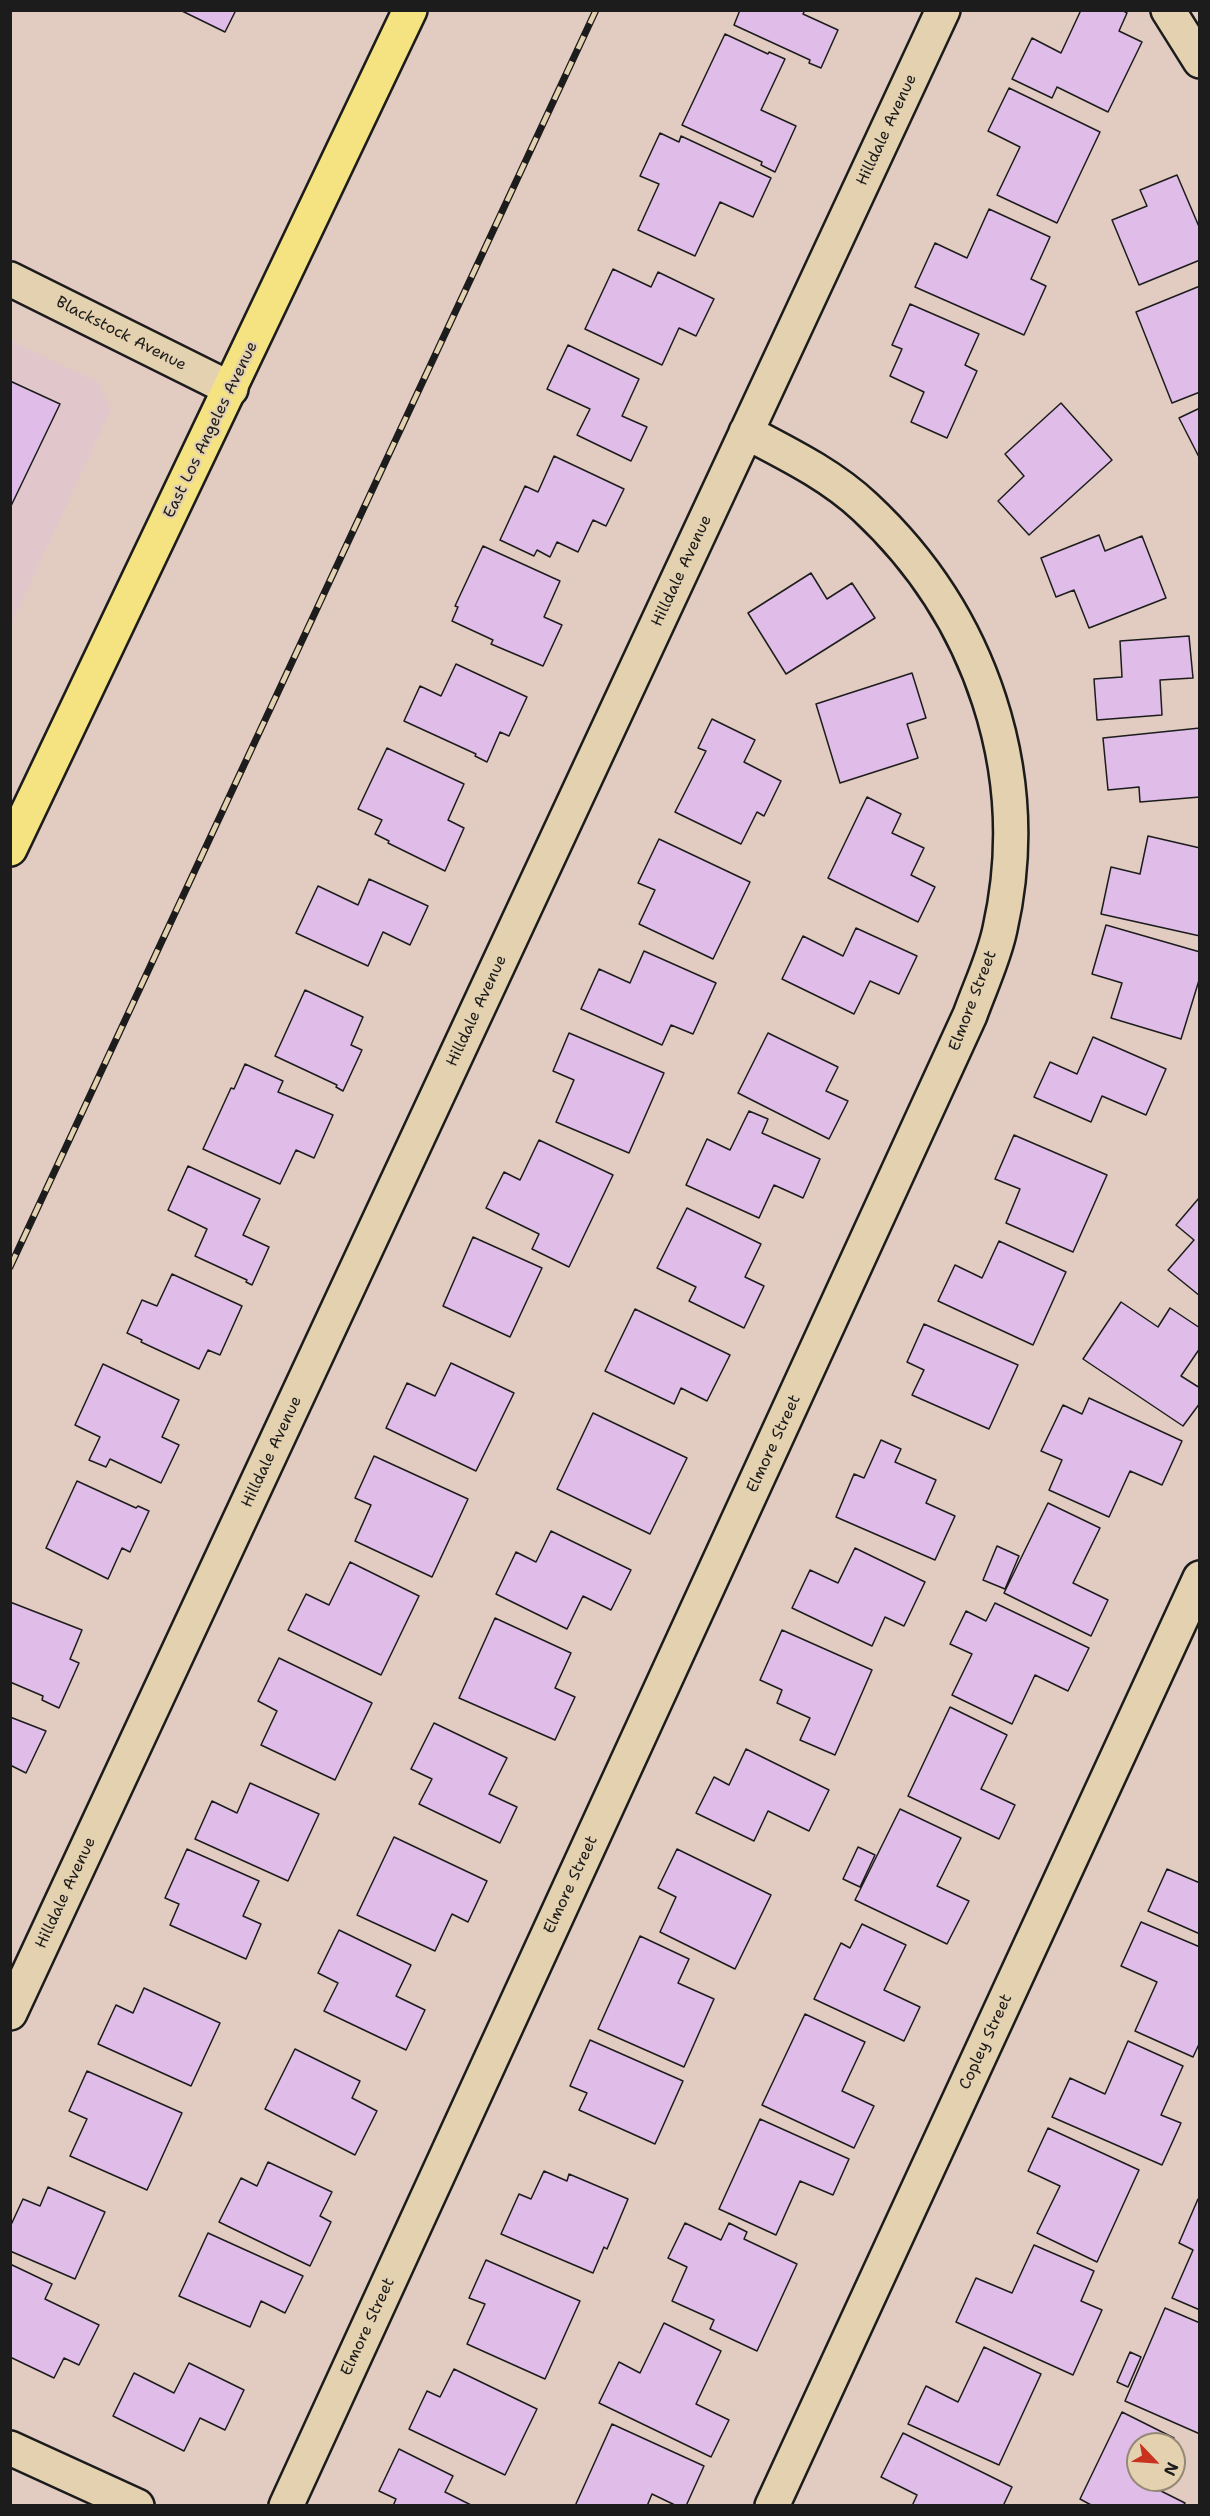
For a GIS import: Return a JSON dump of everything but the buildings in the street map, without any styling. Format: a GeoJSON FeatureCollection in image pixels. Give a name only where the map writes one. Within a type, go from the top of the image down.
{"type":"FeatureCollection","features":[{"type":"Feature","properties":{"kind":"main road","name":"East Los Angeles Avenue"},"geometry":{"type":"LineString","coordinates":[[11,847],[410,10]]}},
{"type":"Feature","properties":{"kind":"street","name":"Hilldale Avenue"},"geometry":{"type":"LineString","coordinates":[[10,2013],[944,10]]}},
{"type":"Feature","properties":{"kind":"street"},"geometry":{"type":"LineString","coordinates":[[1168,10],[1200,61]]}},
{"type":"Feature","properties":{"kind":"street","name":"Blackstock Avenue"},"geometry":{"type":"LineString","coordinates":[[10,279],[231,389]]}},
{"type":"Feature","properties":{"kind":"street","name":"Elmore Street"},"geometry":{"type":"LineString","coordinates":[[286,2505],[970,1016],[1000,930],[1010,861],[1008,780],[992,705],[962,632],[920,566],[865,506],[809,465],[746,432]]}},
{"type":"Feature","properties":{"kind":"street","name":"Copley Street"},"geometry":{"type":"LineString","coordinates":[[772,2505],[1200,1578]]}},
{"type":"Feature","properties":{"kind":"street"},"geometry":{"type":"LineString","coordinates":[[10,2448],[137,2505]]}},
{"type":"Feature","properties":{"kind":"shaded area"},"geometry":{"type":"Polygon","coordinates":[[[11,341],[98,382],[111,409],[11,624],[11,341]]]}},
{"type":"Feature","properties":{"kind":"railway"},"geometry":{"type":"LineString","coordinates":[[10,1267],[596,10]]}}]}
